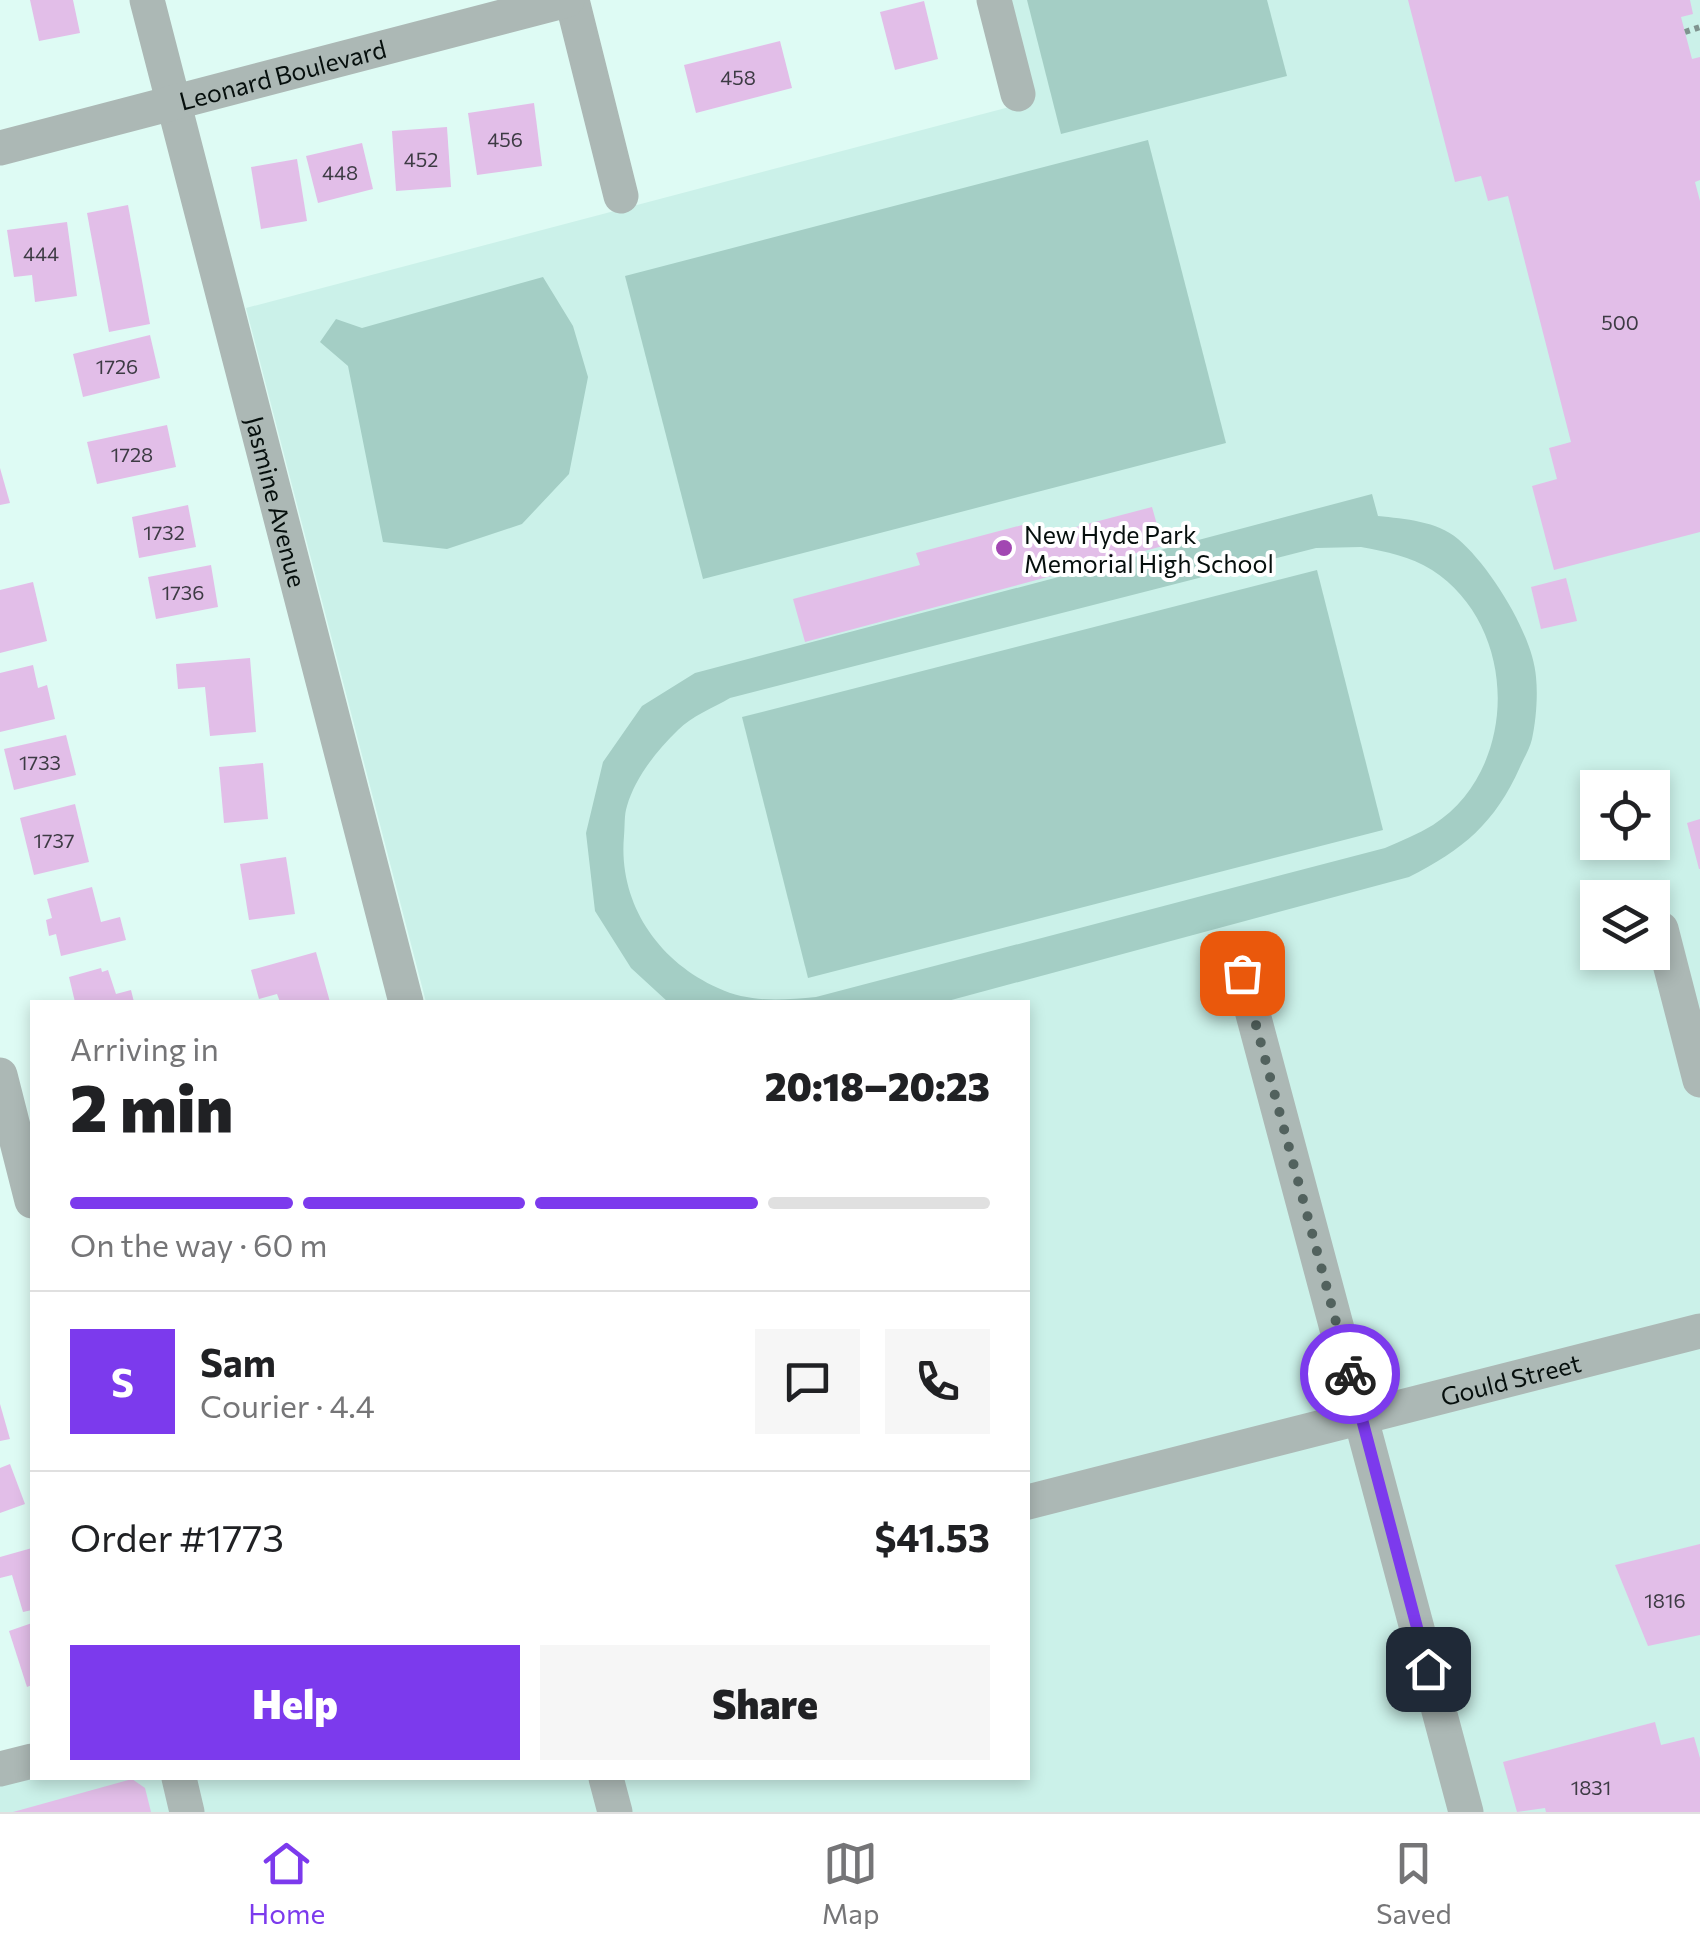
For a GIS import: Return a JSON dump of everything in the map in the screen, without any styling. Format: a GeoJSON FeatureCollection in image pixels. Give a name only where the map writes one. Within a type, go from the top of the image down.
{"type":"FeatureCollection","features":[{"type":"Feature","properties":{"kind":"street","name":"Jasmine Avenue"},"geometry":{"type":"LineString","coordinates":[[147,0],[405,1000]]}},
{"type":"Feature","properties":{"kind":"street","name":"Leonard Boulevard"},"geometry":{"type":"LineString","coordinates":[[0,148],[569,0]]}},
{"type":"Feature","properties":{"kind":"street"},"geometry":{"type":"LineString","coordinates":[[569,0],[622,196]]}},
{"type":"Feature","properties":{"kind":"street"},"geometry":{"type":"LineString","coordinates":[[994,0],[1018,94]]}},
{"type":"Feature","properties":{"kind":"street"},"geometry":{"type":"LineString","coordinates":[[1670,964],[1700,1080]]}},
{"type":"Feature","properties":{"kind":"street"},"geometry":{"type":"LineString","coordinates":[[1242,973],[1466,1812]]}},
{"type":"Feature","properties":{"kind":"street"},"geometry":{"type":"LineString","coordinates":[[0,1075],[30,1193]]}},
{"type":"Feature","properties":{"kind":"street","name":"Gould Street"},"geometry":{"type":"LineString","coordinates":[[1030,1501],[1700,1331]]}},
{"type":"Feature","properties":{"kind":"street"},"geometry":{"type":"LineString","coordinates":[[0,1770],[30,1762]]}},
{"type":"Feature","properties":{"kind":"street"},"geometry":{"type":"LineString","coordinates":[[179,1780],[187,1812]]}},
{"type":"Feature","properties":{"kind":"street"},"geometry":{"type":"LineString","coordinates":[[607,1780],[615,1812]]}},
{"type":"Feature","properties":{"kind":"path"},"geometry":{"type":"LineString","coordinates":[[1685,32],[1700,26]]}},
{"type":"Feature","properties":{"kind":"shaded area","name":"New Hyde Park Memorial High School"},"geometry":{"type":"Polygon","coordinates":[[[1006,0],[1700,0],[1700,1812],[0,1812],[0,1785],[30,1778],[1030,1780],[1030,1000],[425,1000],[246,308],[1032,101],[1006,0]]]}},
{"type":"Feature","properties":{"kind":"green space"},"geometry":{"type":"Polygon","coordinates":[[[1027,0],[1267,0],[1287,76],[1061,134],[1027,0]]]}},
{"type":"Feature","properties":{"kind":"green space"},"geometry":{"type":"Polygon","coordinates":[[[1148,140],[1226,443],[703,579],[625,276],[1148,140]]]}},
{"type":"Feature","properties":{"kind":"green space"},"geometry":{"type":"Polygon","coordinates":[[[543,277],[573,326],[588,377],[569,474],[522,524],[447,549],[383,542],[348,366],[320,342],[336,319],[362,328],[543,277]]]}},
{"type":"Feature","properties":{"kind":"green space"},"geometry":{"type":"Polygon","coordinates":[[[1372,494],[1378,516],[1440,528],[1458,539],[1483,566],[1508,602],[1527,642],[1537,700],[1530,746],[1500,804],[1461,845],[1409,877],[951,1000],[666,1000],[631,968],[595,911],[586,833],[603,762],[642,706],[695,673],[1372,494]],[[1361,547],[1316,548],[730,698],[678,730],[635,785],[626,809],[624,860],[635,906],[646,927],[677,962],[718,988],[754,998],[816,997],[1385,848],[1433,825],[1462,800],[1482,769],[1494,734],[1498,698],[1493,661],[1481,626],[1461,595],[1432,570],[1398,555],[1361,547]]]}},
{"type":"Feature","properties":{"kind":"green space"},"geometry":{"type":"Polygon","coordinates":[[[1317,570],[1383,830],[808,978],[742,717],[1317,570]]]}},
{"type":"Feature","properties":{"kind":"building"},"geometry":{"type":"Polygon","coordinates":[[[30,0],[73,0],[80,33],[39,41],[30,0]]]}},
{"type":"Feature","properties":{"kind":"building"},"geometry":{"type":"Polygon","coordinates":[[[1408,0],[1690,0],[1693,14],[1681,17],[1692,59],[1700,57],[1700,180],[1695,182],[1700,201],[1700,532],[1554,570],[1532,486],[1557,479],[1549,448],[1571,442],[1508,196],[1488,201],[1481,176],[1455,182],[1408,0]]]}},
{"type":"Feature","properties":{"kind":"building"},"geometry":{"type":"Polygon","coordinates":[[[924,1],[938,59],[895,70],[880,12],[924,1]]]}},
{"type":"Feature","properties":{"kind":"building"},"geometry":{"type":"Polygon","coordinates":[[[780,41],[792,88],[696,113],[684,65],[780,41]]]}},
{"type":"Feature","properties":{"kind":"building"},"geometry":{"type":"Polygon","coordinates":[[[534,103],[542,166],[477,175],[468,113],[534,103]]]}},
{"type":"Feature","properties":{"kind":"building"},"geometry":{"type":"Polygon","coordinates":[[[447,127],[451,187],[396,191],[392,131],[447,127]]]}},
{"type":"Feature","properties":{"kind":"building"},"geometry":{"type":"Polygon","coordinates":[[[362,143],[373,189],[318,203],[306,156],[362,143]]]}},
{"type":"Feature","properties":{"kind":"building"},"geometry":{"type":"Polygon","coordinates":[[[297,159],[307,221],[261,229],[251,167],[297,159]]]}},
{"type":"Feature","properties":{"kind":"building"},"geometry":{"type":"Polygon","coordinates":[[[128,205],[150,324],[109,332],[87,213],[128,205]]]}},
{"type":"Feature","properties":{"kind":"building"},"geometry":{"type":"Polygon","coordinates":[[[67,222],[77,296],[35,302],[32,275],[14,277],[7,230],[67,222]]]}},
{"type":"Feature","properties":{"kind":"building"},"geometry":{"type":"Polygon","coordinates":[[[150,335],[160,378],[83,397],[73,354],[150,335]]]}},
{"type":"Feature","properties":{"kind":"building"},"geometry":{"type":"Polygon","coordinates":[[[167,425],[176,467],[97,484],[87,442],[167,425]]]}},
{"type":"Feature","properties":{"kind":"building"},"geometry":{"type":"Polygon","coordinates":[[[0,468],[10,503],[0,505],[0,468]]]}},
{"type":"Feature","properties":{"kind":"building"},"geometry":{"type":"Polygon","coordinates":[[[188,505],[196,547],[139,558],[132,517],[188,505]]]}},
{"type":"Feature","properties":{"kind":"building"},"geometry":{"type":"Polygon","coordinates":[[[1152,507],[1163,546],[805,642],[793,599],[920,565],[916,553],[1026,524],[1030,539],[1152,507]]]}},
{"type":"Feature","properties":{"kind":"building"},"geometry":{"type":"Polygon","coordinates":[[[211,565],[218,607],[156,619],[148,577],[211,565]]]}},
{"type":"Feature","properties":{"kind":"building"},"geometry":{"type":"Polygon","coordinates":[[[1566,578],[1577,621],[1541,629],[1531,587],[1566,578]]]}},
{"type":"Feature","properties":{"kind":"building"},"geometry":{"type":"Polygon","coordinates":[[[33,582],[47,641],[0,653],[0,590],[33,582]]]}},
{"type":"Feature","properties":{"kind":"building"},"geometry":{"type":"Polygon","coordinates":[[[250,658],[256,732],[210,736],[205,687],[178,689],[176,664],[250,658]]]}},
{"type":"Feature","properties":{"kind":"building"},"geometry":{"type":"Polygon","coordinates":[[[33,665],[38,688],[47,685],[55,719],[0,732],[0,673],[33,665]]]}},
{"type":"Feature","properties":{"kind":"building"},"geometry":{"type":"Polygon","coordinates":[[[66,735],[76,775],[14,790],[4,749],[66,735]]]}},
{"type":"Feature","properties":{"kind":"building"},"geometry":{"type":"Polygon","coordinates":[[[263,763],[268,819],[224,823],[219,767],[263,763]]]}},
{"type":"Feature","properties":{"kind":"building"},"geometry":{"type":"Polygon","coordinates":[[[75,804],[89,862],[34,875],[20,818],[75,804]]]}},
{"type":"Feature","properties":{"kind":"building"},"geometry":{"type":"Polygon","coordinates":[[[1700,819],[1700,869],[1699,869],[1687,823],[1700,819]]]}},
{"type":"Feature","properties":{"kind":"building"},"geometry":{"type":"Polygon","coordinates":[[[286,857],[295,914],[249,920],[240,864],[286,857]]]}},
{"type":"Feature","properties":{"kind":"building"},"geometry":{"type":"Polygon","coordinates":[[[92,887],[101,922],[120,917],[126,940],[61,956],[56,934],[49,936],[46,920],[52,918],[47,899],[92,887]]]}},
{"type":"Feature","properties":{"kind":"building"},"geometry":{"type":"Polygon","coordinates":[[[316,952],[329,1000],[279,1000],[277,994],[259,999],[251,970],[316,952]]]}},
{"type":"Feature","properties":{"kind":"building"},"geometry":{"type":"Polygon","coordinates":[[[101,968],[102,972],[108,970],[116,994],[131,990],[134,1000],[75,1000],[69,977],[101,968]]]}},
{"type":"Feature","properties":{"kind":"building"},"geometry":{"type":"Polygon","coordinates":[[[0,1404],[10,1439],[0,1441],[0,1404]]]}},
{"type":"Feature","properties":{"kind":"building"},"geometry":{"type":"Polygon","coordinates":[[[10,1464],[25,1504],[0,1513],[0,1468],[10,1464]]]}},
{"type":"Feature","properties":{"kind":"building"},"geometry":{"type":"Polygon","coordinates":[[[1700,1544],[1700,1635],[1648,1646],[1615,1565],[1700,1544]]]}},
{"type":"Feature","properties":{"kind":"building"},"geometry":{"type":"Polygon","coordinates":[[[30,1549],[30,1610],[23,1612],[12,1575],[0,1578],[0,1557],[30,1549]]]}},
{"type":"Feature","properties":{"kind":"building"},"geometry":{"type":"Polygon","coordinates":[[[30,1624],[27,1687],[9,1631],[30,1624]]]}},
{"type":"Feature","properties":{"kind":"building"},"geometry":{"type":"Polygon","coordinates":[[[1655,1722],[1661,1745],[1694,1737],[1700,1758],[1700,1812],[1546,1812],[1545,1808],[1517,1812],[1503,1762],[1655,1722]]]}},
{"type":"Feature","properties":{"kind":"building"},"geometry":{"type":"Polygon","coordinates":[[[133,1780],[145,1788],[151,1812],[13,1812],[133,1780]]]}},
{"type":"Feature","properties":{"kind":"way so far"},"geometry":{"type":"LineString","coordinates":[[1242,973],[1350,1374]]}},
{"type":"Feature","properties":{"kind":"place","name":"New Hyde Park Memorial High School"},"geometry":{"type":"Point","coordinates":[1004,548]}},
{"type":"Feature","properties":{"kind":"route"},"geometry":{"type":"LineString","coordinates":[[1350,1374],[1428,1669]]}}]}
